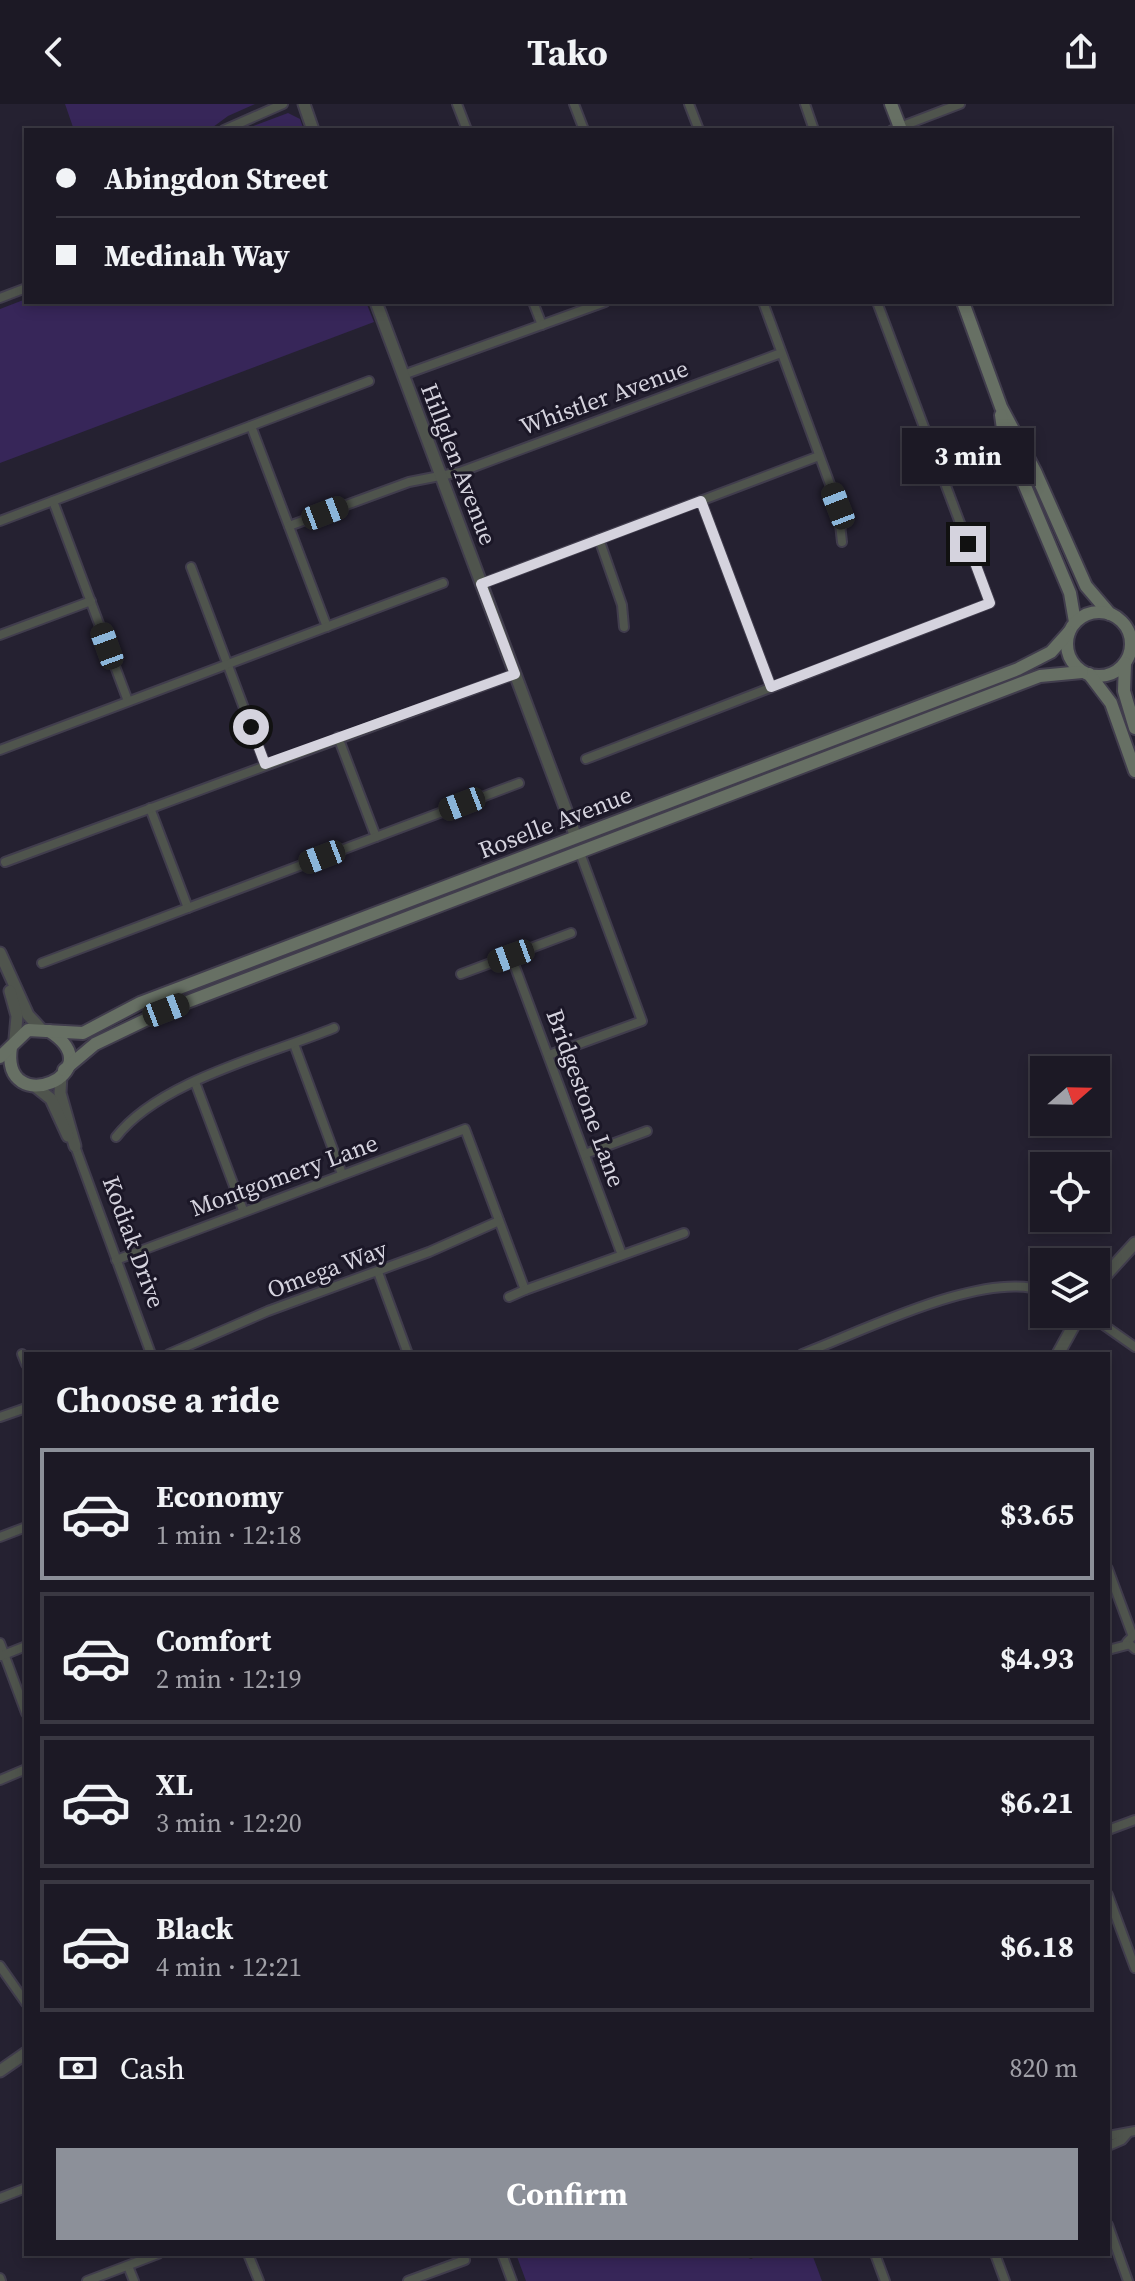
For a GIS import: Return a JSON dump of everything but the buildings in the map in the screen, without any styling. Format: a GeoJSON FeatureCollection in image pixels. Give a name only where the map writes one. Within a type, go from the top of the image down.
{"type":"FeatureCollection","features":[{"type":"Feature","properties":{"kind":"main road"},"geometry":{"type":"LineString","coordinates":[[891,104],[897,128]]}},
{"type":"Feature","properties":{"kind":"main road"},"geometry":{"type":"LineString","coordinates":[[964,304],[1001,407],[1035,471],[1086,586],[1130,635],[1124,691],[1135,728]]}},
{"type":"Feature","properties":{"kind":"main road"},"geometry":{"type":"LineString","coordinates":[[1001,407],[1004,436],[1062,572],[1072,627],[1068,653],[1111,703],[1135,771]]}},
{"type":"Feature","properties":{"kind":"main road"},"geometry":{"type":"LineString","coordinates":[[1072,627],[1089,613],[1135,620]]}},
{"type":"Feature","properties":{"kind":"main road","name":"Roselle Avenue"},"geometry":{"type":"LineString","coordinates":[[45,1030],[85,1032],[140,1003],[1018,669],[1051,652],[1072,627]]}},
{"type":"Feature","properties":{"kind":"main road"},"geometry":{"type":"LineString","coordinates":[[1086,673],[1110,674],[1129,656]]}},
{"type":"Feature","properties":{"kind":"main road","name":"Roselle Avenue"},"geometry":{"type":"LineString","coordinates":[[63,1073],[95,1044],[166,1010],[1040,676],[1086,673]]}},
{"type":"Feature","properties":{"kind":"main road"},"geometry":{"type":"LineString","coordinates":[[499,884],[517,869],[568,849],[576,837]]}},
{"type":"Feature","properties":{"kind":"main road"},"geometry":{"type":"LineString","coordinates":[[0,1057],[28,1030],[45,1030],[64,1046],[63,1073],[49,1085],[30,1085],[0,1078]]}},
{"type":"Feature","properties":{"kind":"main road"},"geometry":{"type":"LineString","coordinates":[[13,1042],[10,1067],[30,1085]]}},
{"type":"Feature","properties":{"kind":"street"},"geometry":{"type":"LineString","coordinates":[[229,128],[283,104]]}},
{"type":"Feature","properties":{"kind":"street"},"geometry":{"type":"LineString","coordinates":[[304,104],[312,128]]}},
{"type":"Feature","properties":{"kind":"street"},"geometry":{"type":"LineString","coordinates":[[457,104],[466,128]]}},
{"type":"Feature","properties":{"kind":"street"},"geometry":{"type":"LineString","coordinates":[[574,104],[583,128]]}},
{"type":"Feature","properties":{"kind":"street"},"geometry":{"type":"LineString","coordinates":[[689,104],[698,128]]}},
{"type":"Feature","properties":{"kind":"street"},"geometry":{"type":"LineString","coordinates":[[805,104],[813,128]]}},
{"type":"Feature","properties":{"kind":"street"},"geometry":{"type":"LineString","coordinates":[[900,128],[960,104]]}},
{"type":"Feature","properties":{"kind":"street"},"geometry":{"type":"LineString","coordinates":[[0,298],[24,289]]}},
{"type":"Feature","properties":{"kind":"street","name":"Hillglen Avenue"},"geometry":{"type":"LineString","coordinates":[[377,304],[576,837]]}},
{"type":"Feature","properties":{"kind":"street"},"geometry":{"type":"LineString","coordinates":[[534,304],[542,325]]}},
{"type":"Feature","properties":{"kind":"street"},"geometry":{"type":"LineString","coordinates":[[403,375],[600,304]]}},
{"type":"Feature","properties":{"kind":"street"},"geometry":{"type":"LineString","coordinates":[[764,304],[838,506],[842,542]]}},
{"type":"Feature","properties":{"kind":"street"},"geometry":{"type":"LineString","coordinates":[[586,759],[990,603],[878,304]]}},
{"type":"Feature","properties":{"kind":"street","name":"Whistler Avenue"},"geometry":{"type":"LineString","coordinates":[[289,526],[409,482],[460,472],[781,353]]}},
{"type":"Feature","properties":{"kind":"street"},"geometry":{"type":"LineString","coordinates":[[0,521],[369,381]]}},
{"type":"Feature","properties":{"kind":"street"},"geometry":{"type":"LineString","coordinates":[[251,426],[327,627]]}},
{"type":"Feature","properties":{"kind":"street"},"geometry":{"type":"LineString","coordinates":[[481,584],[819,456]]}},
{"type":"Feature","properties":{"kind":"street"},"geometry":{"type":"LineString","coordinates":[[53,501],[128,701]]}},
{"type":"Feature","properties":{"kind":"street"},"geometry":{"type":"LineString","coordinates":[[701,501],[771,687]]}},
{"type":"Feature","properties":{"kind":"street"},"geometry":{"type":"LineString","coordinates":[[599,539],[622,605],[624,627]]}},
{"type":"Feature","properties":{"kind":"street"},"geometry":{"type":"LineString","coordinates":[[191,567],[265,764]]}},
{"type":"Feature","properties":{"kind":"street"},"geometry":{"type":"LineString","coordinates":[[0,750],[443,583]]}},
{"type":"Feature","properties":{"kind":"street"},"geometry":{"type":"LineString","coordinates":[[0,635],[91,601]]}},
{"type":"Feature","properties":{"kind":"street"},"geometry":{"type":"LineString","coordinates":[[5,862],[515,674]]}},
{"type":"Feature","properties":{"kind":"street"},"geometry":{"type":"LineString","coordinates":[[338,737],[376,837]]}},
{"type":"Feature","properties":{"kind":"street"},"geometry":{"type":"LineString","coordinates":[[42,963],[519,783]]}},
{"type":"Feature","properties":{"kind":"street"},"geometry":{"type":"LineString","coordinates":[[150,808],[188,908]]}},
{"type":"Feature","properties":{"kind":"street"},"geometry":{"type":"LineString","coordinates":[[549,1055],[642,1021],[580,853]]}},
{"type":"Feature","properties":{"kind":"street"},"geometry":{"type":"LineString","coordinates":[[461,974],[571,933]]}},
{"type":"Feature","properties":{"kind":"street"},"geometry":{"type":"LineString","coordinates":[[0,954],[26,1011],[45,1030]]}},
{"type":"Feature","properties":{"kind":"street"},"geometry":{"type":"LineString","coordinates":[[0,954],[16,1014],[13,1042]]}},
{"type":"Feature","properties":{"kind":"street","name":"Bridgestone Lane"},"geometry":{"type":"LineString","coordinates":[[511,956],[622,1255]]}},
{"type":"Feature","properties":{"kind":"street"},"geometry":{"type":"LineString","coordinates":[[116,1137],[145,1106],[166,1093],[334,1028]]}},
{"type":"Feature","properties":{"kind":"street"},"geometry":{"type":"LineString","coordinates":[[294,1044],[342,1174]]}},
{"type":"Feature","properties":{"kind":"street","name":"Kodiak Drive"},"geometry":{"type":"LineString","coordinates":[[63,1073],[61,1097],[75,1146],[150,1352]]}},
{"type":"Feature","properties":{"kind":"street"},"geometry":{"type":"LineString","coordinates":[[195,1082],[243,1210]]}},
{"type":"Feature","properties":{"kind":"street","name":"Kodiak Drive"},"geometry":{"type":"LineString","coordinates":[[30,1085],[51,1099],[75,1146]]}},
{"type":"Feature","properties":{"kind":"street","name":"Montgomery Lane"},"geometry":{"type":"LineString","coordinates":[[116,1260],[465,1129],[499,1221]]}},
{"type":"Feature","properties":{"kind":"street"},"geometry":{"type":"LineString","coordinates":[[585,1154],[647,1131]]}},
{"type":"Feature","properties":{"kind":"street"},"geometry":{"type":"LineString","coordinates":[[499,1221],[525,1290]]}},
{"type":"Feature","properties":{"kind":"street","name":"Omega Way"},"geometry":{"type":"LineString","coordinates":[[174,1352],[268,1311],[378,1272],[499,1221]]}},
{"type":"Feature","properties":{"kind":"street"},"geometry":{"type":"LineString","coordinates":[[509,1297],[684,1233]]}},
{"type":"Feature","properties":{"kind":"street"},"geometry":{"type":"LineString","coordinates":[[1110,1271],[1135,1243]]}},
{"type":"Feature","properties":{"kind":"street"},"geometry":{"type":"LineString","coordinates":[[378,1272],[407,1352]]}},
{"type":"Feature","properties":{"kind":"street"},"geometry":{"type":"LineString","coordinates":[[807,1352],[968,1291],[1016,1285],[1030,1288]]}},
{"type":"Feature","properties":{"kind":"street"},"geometry":{"type":"LineString","coordinates":[[1059,1352],[1072,1328]]}},
{"type":"Feature","properties":{"kind":"street"},"geometry":{"type":"LineString","coordinates":[[1108,1328],[1135,1347]]}},
{"type":"Feature","properties":{"kind":"street"},"geometry":{"type":"LineString","coordinates":[[22,1354],[24,1359]]}},
{"type":"Feature","properties":{"kind":"street"},"geometry":{"type":"LineString","coordinates":[[0,1417],[24,1409]]}},
{"type":"Feature","properties":{"kind":"street"},"geometry":{"type":"LineString","coordinates":[[0,1537],[24,1528]]}},
{"type":"Feature","properties":{"kind":"street"},"geometry":{"type":"LineString","coordinates":[[1110,1574],[1134,1634],[1131,1647],[1110,1650]]}},
{"type":"Feature","properties":{"kind":"street"},"geometry":{"type":"LineString","coordinates":[[0,1643],[24,1708]]}},
{"type":"Feature","properties":{"kind":"street"},"geometry":{"type":"LineString","coordinates":[[2,1655],[24,1647]]}},
{"type":"Feature","properties":{"kind":"street"},"geometry":{"type":"LineString","coordinates":[[0,1780],[24,1770]]}},
{"type":"Feature","properties":{"kind":"street"},"geometry":{"type":"LineString","coordinates":[[1110,1829],[1135,1820]]}},
{"type":"Feature","properties":{"kind":"street"},"geometry":{"type":"LineString","coordinates":[[1110,1900],[1135,1968]]}},
{"type":"Feature","properties":{"kind":"street"},"geometry":{"type":"LineString","coordinates":[[0,1966],[24,2000]]}},
{"type":"Feature","properties":{"kind":"street"},"geometry":{"type":"LineString","coordinates":[[0,2071],[24,2054]]}},
{"type":"Feature","properties":{"kind":"street"},"geometry":{"type":"LineString","coordinates":[[1110,2136],[1131,2132]]}},
{"type":"Feature","properties":{"kind":"street"},"geometry":{"type":"LineString","coordinates":[[1110,2145],[1131,2132]]}},
{"type":"Feature","properties":{"kind":"street"},"geometry":{"type":"LineString","coordinates":[[0,2198],[24,2189]]}},
{"type":"Feature","properties":{"kind":"street"},"geometry":{"type":"LineString","coordinates":[[1110,2231],[1128,2281]]}},
{"type":"Feature","properties":{"kind":"street"},"geometry":{"type":"LineString","coordinates":[[87,2281],[153,2256]]}},
{"type":"Feature","properties":{"kind":"street"},"geometry":{"type":"LineString","coordinates":[[249,2256],[259,2281]]}},
{"type":"Feature","properties":{"kind":"street"},"geometry":{"type":"LineString","coordinates":[[503,2256],[512,2281]]}},
{"type":"Feature","properties":{"kind":"street"},"geometry":{"type":"LineString","coordinates":[[876,2256],[885,2281]]}},
{"type":"Feature","properties":{"kind":"street"},"geometry":{"type":"LineString","coordinates":[[996,2256],[1005,2281]]}},
{"type":"Feature","properties":{"kind":"street"},"geometry":{"type":"LineString","coordinates":[[408,2281],[465,2260]]}},
{"type":"Feature","properties":{"kind":"street"},"geometry":{"type":"LineString","coordinates":[[128,2266],[134,2281]]}},
{"type":"Feature","properties":{"kind":"shaded area"},"geometry":{"type":"Polygon","coordinates":[[[65,104],[255,104],[228,116],[212,128],[73,128],[65,104]]]}},
{"type":"Feature","properties":{"kind":"shaded area"},"geometry":{"type":"Polygon","coordinates":[[[288,113],[300,119],[303,128],[248,128],[288,113]]]}},
{"type":"Feature","properties":{"kind":"shaded area"},"geometry":{"type":"Polygon","coordinates":[[[24,300],[24,304],[367,304],[374,322],[0,463],[0,309],[24,300]]]}},
{"type":"Feature","properties":{"kind":"shaded area"},"geometry":{"type":"Polygon","coordinates":[[[517,2256],[744,2256],[751,2259],[757,2256],[813,2256],[822,2281],[526,2281],[517,2256]]]}},
{"type":"Feature","properties":{"kind":"route"},"geometry":{"type":"LineString","coordinates":[[251,727],[265,764],[515,674],[481,584],[701,501],[771,687],[990,603],[968,544]]}}]}
